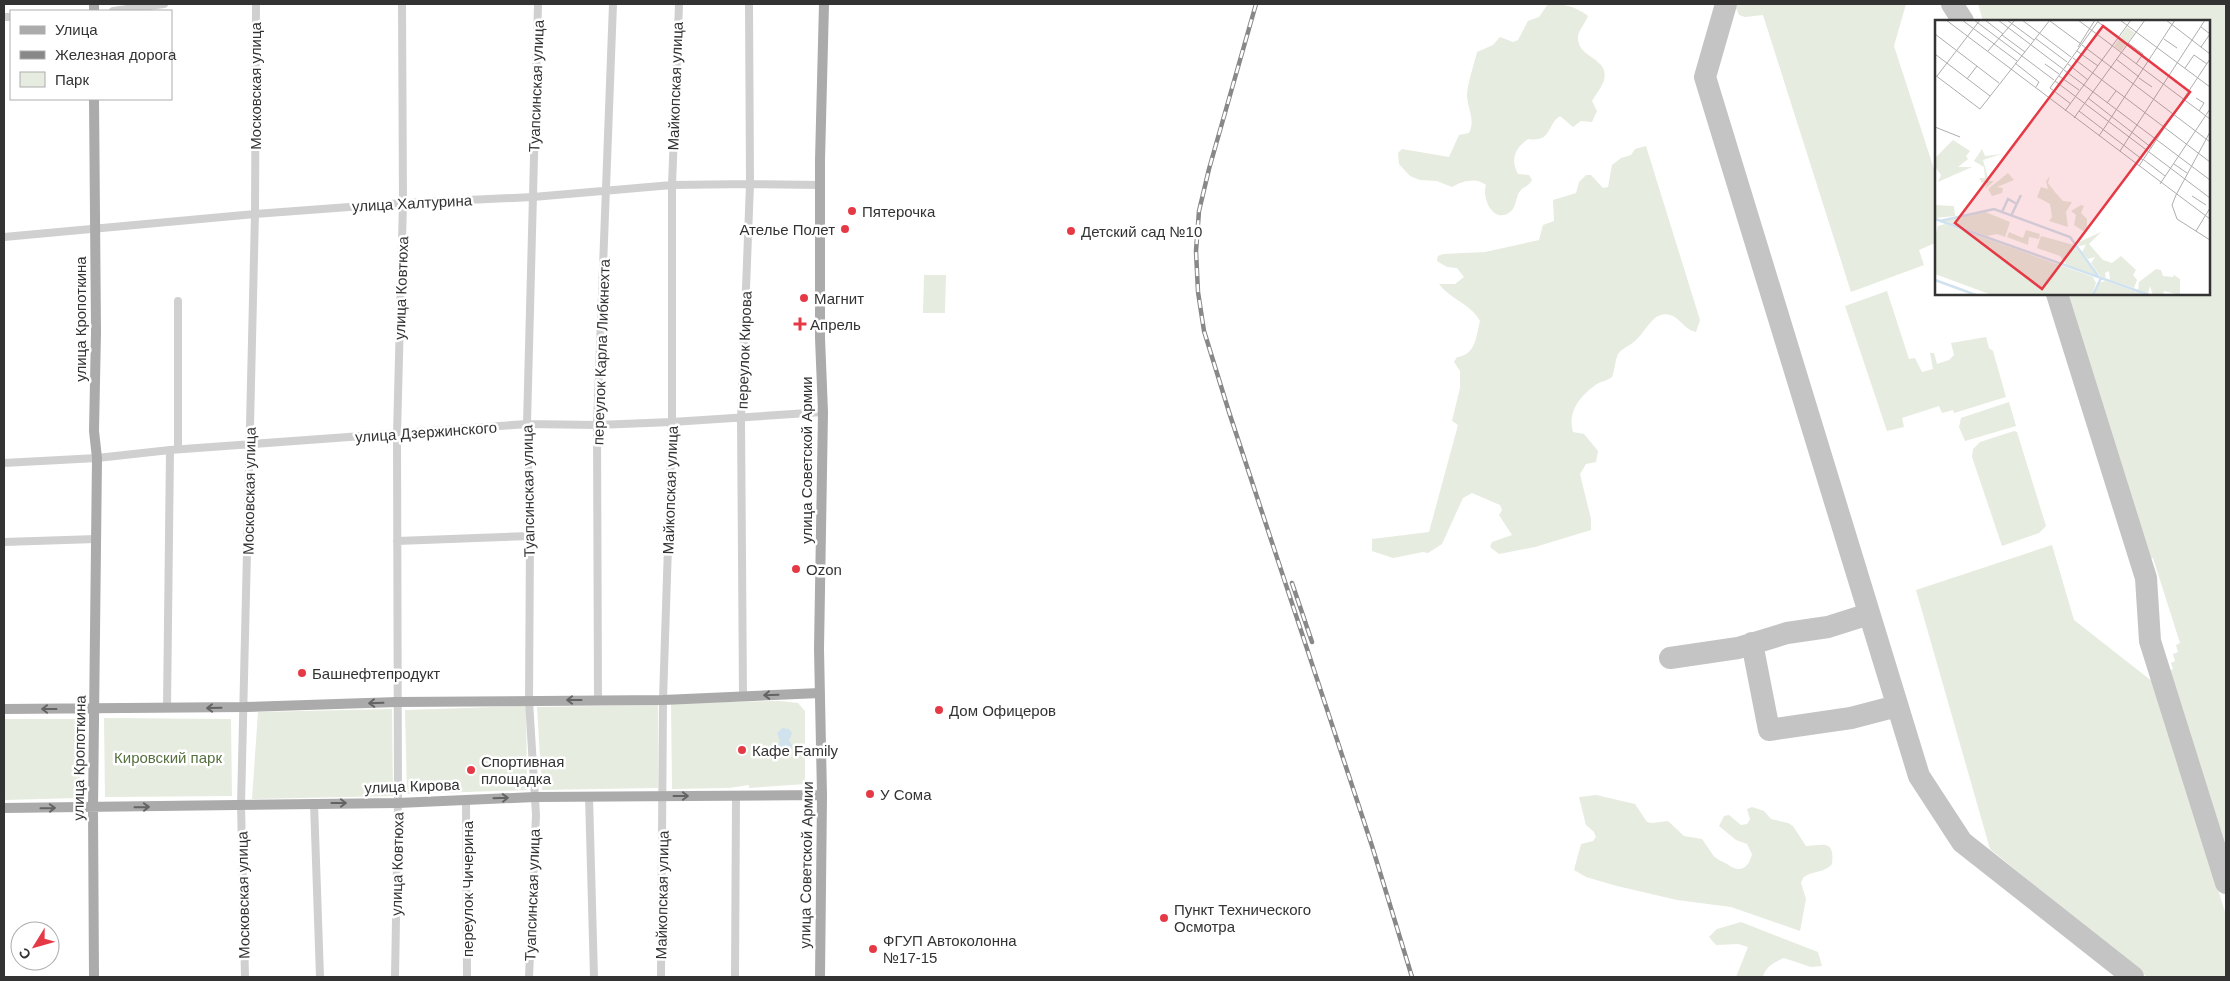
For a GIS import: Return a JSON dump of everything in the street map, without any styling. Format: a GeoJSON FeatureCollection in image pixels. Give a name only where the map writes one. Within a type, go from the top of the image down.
{"type":"FeatureCollection","features":[{"type":"Feature","properties":{"kind":"main road","name":"улица Советской Армии"},"geometry":{"type":"LineString","coordinates":[[820,977],[822,795],[820,694],[823,412],[820,338],[824,4]]}},
{"type":"Feature","properties":{"kind":"main road","name":"улица Кропоткина"},"geometry":{"type":"LineString","coordinates":[[94,100],[96,332],[94,431],[97,458],[93,808],[94,977]]}},
{"type":"Feature","properties":{"kind":"main road"},"geometry":{"type":"LineString","coordinates":[[4,709],[245,707],[397,702],[663,700],[820,694]]}},
{"type":"Feature","properties":{"kind":"main road","name":"улица Кирова"},"geometry":{"type":"LineString","coordinates":[[4,808],[398,803],[590,796],[736,797],[822,795]]}},
{"type":"Feature","properties":{"kind":"street"},"geometry":{"type":"LineString","coordinates":[[120,10],[164,4]]}},
{"type":"Feature","properties":{"kind":"street","name":"Московская улица"},"geometry":{"type":"LineString","coordinates":[[245,977],[241,804],[245,707],[250,444],[256,4]]}},
{"type":"Feature","properties":{"kind":"street","name":"улица Ковтюха"},"geometry":{"type":"LineString","coordinates":[[395,977],[398,803],[397,434],[403,203],[402,4]]}},
{"type":"Feature","properties":{"kind":"street","name":"Туапсинская улица"},"geometry":{"type":"LineString","coordinates":[[529,977],[535,797],[529,701],[530,536],[527,424],[538,4]]}},
{"type":"Feature","properties":{"kind":"street","name":"переулок Карла Либкнехта"},"geometry":{"type":"LineString","coordinates":[[598,700],[597,425],[608,190],[613,4]]}},
{"type":"Feature","properties":{"kind":"street","name":"Майкопская улица"},"geometry":{"type":"LineString","coordinates":[[661,977],[664,796],[663,700],[672,422],[672,185],[678,4]]}},
{"type":"Feature","properties":{"kind":"street","name":"переулок Кирова"},"geometry":{"type":"LineString","coordinates":[[743,696],[741,419],[750,184],[749,4]]}},
{"type":"Feature","properties":{"kind":"street","name":"улица Халтурина"},"geometry":{"type":"LineString","coordinates":[[4,236],[40,235],[95,228],[254,214],[403,203],[533,197],[672,185],[821,185]]}},
{"type":"Feature","properties":{"kind":"street"},"geometry":{"type":"LineString","coordinates":[[168,708],[178,300]]}},
{"type":"Feature","properties":{"kind":"street","name":"улица Дзержинского"},"geometry":{"type":"LineString","coordinates":[[4,463],[97,458],[174,450],[527,424],[597,425],[672,422],[741,419],[823,412]]}},
{"type":"Feature","properties":{"kind":"street"},"geometry":{"type":"LineString","coordinates":[[397,542],[530,536]]}},
{"type":"Feature","properties":{"kind":"street"},"geometry":{"type":"LineString","coordinates":[[4,542],[96,540]]}},
{"type":"Feature","properties":{"kind":"street"},"geometry":{"type":"LineString","coordinates":[[590,796],[594,977]]}},
{"type":"Feature","properties":{"kind":"street"},"geometry":{"type":"LineString","coordinates":[[735,977],[736,797]]}},
{"type":"Feature","properties":{"kind":"street","name":"переулок Чичерина"},"geometry":{"type":"LineString","coordinates":[[466,800],[467,977]]}},
{"type":"Feature","properties":{"kind":"street"},"geometry":{"type":"LineString","coordinates":[[314,804],[320,977]]}},
{"type":"Feature","properties":{"kind":"green space"},"geometry":{"type":"Polygon","coordinates":[[[1548,4],[1569,6],[1588,16],[1578,35],[1579,44],[1582,50],[1598,62],[1605,72],[1603,83],[1592,101],[1597,111],[1592,122],[1581,121],[1573,127],[1560,116],[1545,136],[1528,139],[1520,146],[1514,159],[1516,169],[1518,174],[1529,175],[1532,180],[1521,190],[1513,209],[1507,214],[1496,214],[1492,211],[1485,195],[1486,185],[1478,181],[1460,183],[1452,187],[1437,181],[1420,180],[1410,176],[1399,164],[1398,153],[1402,149],[1449,157],[1459,135],[1469,133],[1472,123],[1467,94],[1477,52],[1493,45],[1500,37],[1513,42],[1518,40],[1528,21],[1539,17],[1548,4]]]}},
{"type":"Feature","properties":{"kind":"green space"},"geometry":{"type":"Polygon","coordinates":[[[1738,4],[1906,4],[1894,46],[1935,172],[1935,243],[1919,250],[1924,265],[1851,292],[1763,15],[1745,17],[1739,15],[1736,8],[1738,4]]]}},
{"type":"Feature","properties":{"kind":"green space"},"geometry":{"type":"Polygon","coordinates":[[[1978,4],[2226,4],[2226,854],[2169,671],[2173,669],[2171,663],[2175,661],[2173,654],[2178,652],[2176,645],[2180,643],[2153,558],[2146,560],[2063,295],[2210,295],[2210,20],[1983,20],[1978,4]]]}},
{"type":"Feature","properties":{"kind":"green space"},"geometry":{"type":"Polygon","coordinates":[[[1646,146],[1700,320],[1696,332],[1692,331],[1674,316],[1664,314],[1655,318],[1635,341],[1618,354],[1612,377],[1591,388],[1577,404],[1572,417],[1573,432],[1584,434],[1598,451],[1596,462],[1586,464],[1580,474],[1591,519],[1591,530],[1535,547],[1499,554],[1490,547],[1492,542],[1512,535],[1499,515],[1502,510],[1500,505],[1472,493],[1463,498],[1442,544],[1428,553],[1423,552],[1393,558],[1372,551],[1372,539],[1429,532],[1458,425],[1452,421],[1460,388],[1460,371],[1454,362],[1457,357],[1468,353],[1472,349],[1480,321],[1471,310],[1439,284],[1455,284],[1464,277],[1457,268],[1447,267],[1437,261],[1438,256],[1443,254],[1485,252],[1539,240],[1543,225],[1554,221],[1553,200],[1576,193],[1579,182],[1586,175],[1591,175],[1603,188],[1608,187],[1612,165],[1621,158],[1631,155],[1635,149],[1646,146]]]}},
{"type":"Feature","properties":{"kind":"green space"},"geometry":{"type":"Polygon","coordinates":[[[924,275],[946,275],[945,313],[923,313],[924,275]]]}},
{"type":"Feature","properties":{"kind":"green space"},"geometry":{"type":"Polygon","coordinates":[[[1887,291],[1909,359],[1915,358],[1922,372],[1933,369],[1930,353],[1934,353],[1937,364],[1949,360],[1954,355],[1951,343],[1986,337],[1989,348],[1993,351],[2006,397],[1954,413],[1953,410],[1942,413],[1939,406],[1902,418],[1904,427],[1887,431],[1845,306],[1887,291]]]}},
{"type":"Feature","properties":{"kind":"green space"},"geometry":{"type":"Polygon","coordinates":[[[2009,402],[2016,426],[1965,441],[1959,427],[1961,418],[2009,402]]]}},
{"type":"Feature","properties":{"kind":"green space"},"geometry":{"type":"Polygon","coordinates":[[[2014,431],[2017,432],[2046,526],[2039,533],[2002,546],[1972,457],[1973,449],[1980,442],[2014,431]]]}},
{"type":"Feature","properties":{"kind":"green space"},"geometry":{"type":"Polygon","coordinates":[[[2052,545],[2074,620],[2153,682],[2226,915],[2226,977],[2147,977],[1990,849],[1916,590],[2052,545]]]}},
{"type":"Feature","properties":{"kind":"green space"},"geometry":{"type":"Polygon","coordinates":[[[780,701],[798,703],[805,711],[805,784],[749,788],[749,785],[729,788],[672,789],[671,703],[780,701]]]}},
{"type":"Feature","properties":{"kind":"green space"},"geometry":{"type":"Polygon","coordinates":[[[658,705],[658,788],[542,790],[537,707],[658,705]]]}},
{"type":"Feature","properties":{"kind":"green space"},"geometry":{"type":"Polygon","coordinates":[[[526,706],[527,790],[407,794],[405,710],[526,706]]]}},
{"type":"Feature","properties":{"kind":"green space"},"geometry":{"type":"Polygon","coordinates":[[[392,709],[393,796],[252,799],[258,712],[392,709]]]}},
{"type":"Feature","properties":{"kind":"green space","name":"Кировский парк"},"geometry":{"type":"Polygon","coordinates":[[[104,718],[231,719],[232,796],[105,797],[104,718]]]}},
{"type":"Feature","properties":{"kind":"green space","name":"Кировский парк"},"geometry":{"type":"Polygon","coordinates":[[[4,719],[80,719],[80,798],[4,800],[4,719]]]}},
{"type":"Feature","properties":{"kind":"green space"},"geometry":{"type":"Polygon","coordinates":[[[1596,795],[1635,804],[1647,822],[1668,821],[1684,836],[1702,839],[1716,858],[1731,867],[1739,869],[1748,864],[1752,854],[1747,844],[1736,840],[1719,826],[1724,816],[1729,815],[1741,825],[1747,824],[1750,819],[1747,809],[1752,807],[1764,811],[1771,819],[1793,826],[1806,846],[1826,845],[1829,847],[1832,864],[1803,878],[1801,883],[1806,899],[1800,931],[1731,907],[1677,900],[1586,877],[1574,870],[1581,844],[1593,841],[1596,837],[1594,832],[1586,825],[1579,797],[1596,795]]]}},
{"type":"Feature","properties":{"kind":"green space"},"geometry":{"type":"Polygon","coordinates":[[[1741,922],[1818,952],[1822,966],[1811,967],[1784,958],[1768,968],[1763,977],[1736,977],[1748,947],[1738,944],[1716,945],[1709,937],[1717,929],[1741,922]]]}},
{"type":"Feature","properties":{"kind":"water"},"geometry":{"type":"Polygon","coordinates":[[[782,728],[789,729],[792,733],[789,741],[792,745],[791,750],[786,754],[779,751],[777,747],[780,741],[777,733],[782,728]]]}},
{"type":"Feature","properties":{"kind":"taxiway"},"geometry":{"type":"LineString","coordinates":[[1726,4],[1705,77],[1919,776],[1962,842],[2133,977]]}},
{"type":"Feature","properties":{"kind":"taxiway"},"geometry":{"type":"LineString","coordinates":[[1952,4],[1962,20]]}},
{"type":"Feature","properties":{"kind":"taxiway"},"geometry":{"type":"LineString","coordinates":[[2057,295],[2146,578],[2150,641],[2226,883]]}},
{"type":"Feature","properties":{"kind":"taxiway"},"geometry":{"type":"LineString","coordinates":[[1670,658],[1738,648],[1787,633],[1828,627],[1869,614]]}},
{"type":"Feature","properties":{"kind":"taxiway"},"geometry":{"type":"LineString","coordinates":[[1752,643],[1769,730],[1851,718],[1897,706]]}},
{"type":"Feature","properties":{"kind":"railway"},"geometry":{"type":"LineString","coordinates":[[1256,4],[1209,169],[1199,211],[1196,251],[1198,292],[1204,331],[1372,846],[1412,977]]}},
{"type":"Feature","properties":{"kind":"railway"},"geometry":{"type":"LineString","coordinates":[[1292,583],[1312,642]]}},
{"type":"Feature","properties":{"kind":"place","name":"Пятерочка"},"geometry":{"type":"Point","coordinates":[852,211]}},
{"type":"Feature","properties":{"kind":"place","name":"Ателье Полет"},"geometry":{"type":"Point","coordinates":[845,229]}},
{"type":"Feature","properties":{"kind":"place","name":"Детский сад №10"},"geometry":{"type":"Point","coordinates":[1071,231]}},
{"type":"Feature","properties":{"kind":"place","name":"Магнит"},"geometry":{"type":"Point","coordinates":[804,298]}},
{"type":"Feature","properties":{"kind":"place","name":"Апрель"},"geometry":{"type":"Point","coordinates":[800,324]}},
{"type":"Feature","properties":{"kind":"place","name":"Ozon"},"geometry":{"type":"Point","coordinates":[796,569]}},
{"type":"Feature","properties":{"kind":"place","name":"Башнефтепродукт"},"geometry":{"type":"Point","coordinates":[302,673]}},
{"type":"Feature","properties":{"kind":"place","name":"Дом Офицеров"},"geometry":{"type":"Point","coordinates":[939,710]}},
{"type":"Feature","properties":{"kind":"place","name":"Кафе Family"},"geometry":{"type":"Point","coordinates":[742,750]}},
{"type":"Feature","properties":{"kind":"place","name":"Спортивная площадка"},"geometry":{"type":"Point","coordinates":[471,770]}},
{"type":"Feature","properties":{"kind":"place","name":"У Сома"},"geometry":{"type":"Point","coordinates":[870,794]}},
{"type":"Feature","properties":{"kind":"place","name":"Пункт Технического Осмотра"},"geometry":{"type":"Point","coordinates":[1164,918]}},
{"type":"Feature","properties":{"kind":"place","name":"ФГУП Автоколонна №17-15"},"geometry":{"type":"Point","coordinates":[873,949]}}]}
